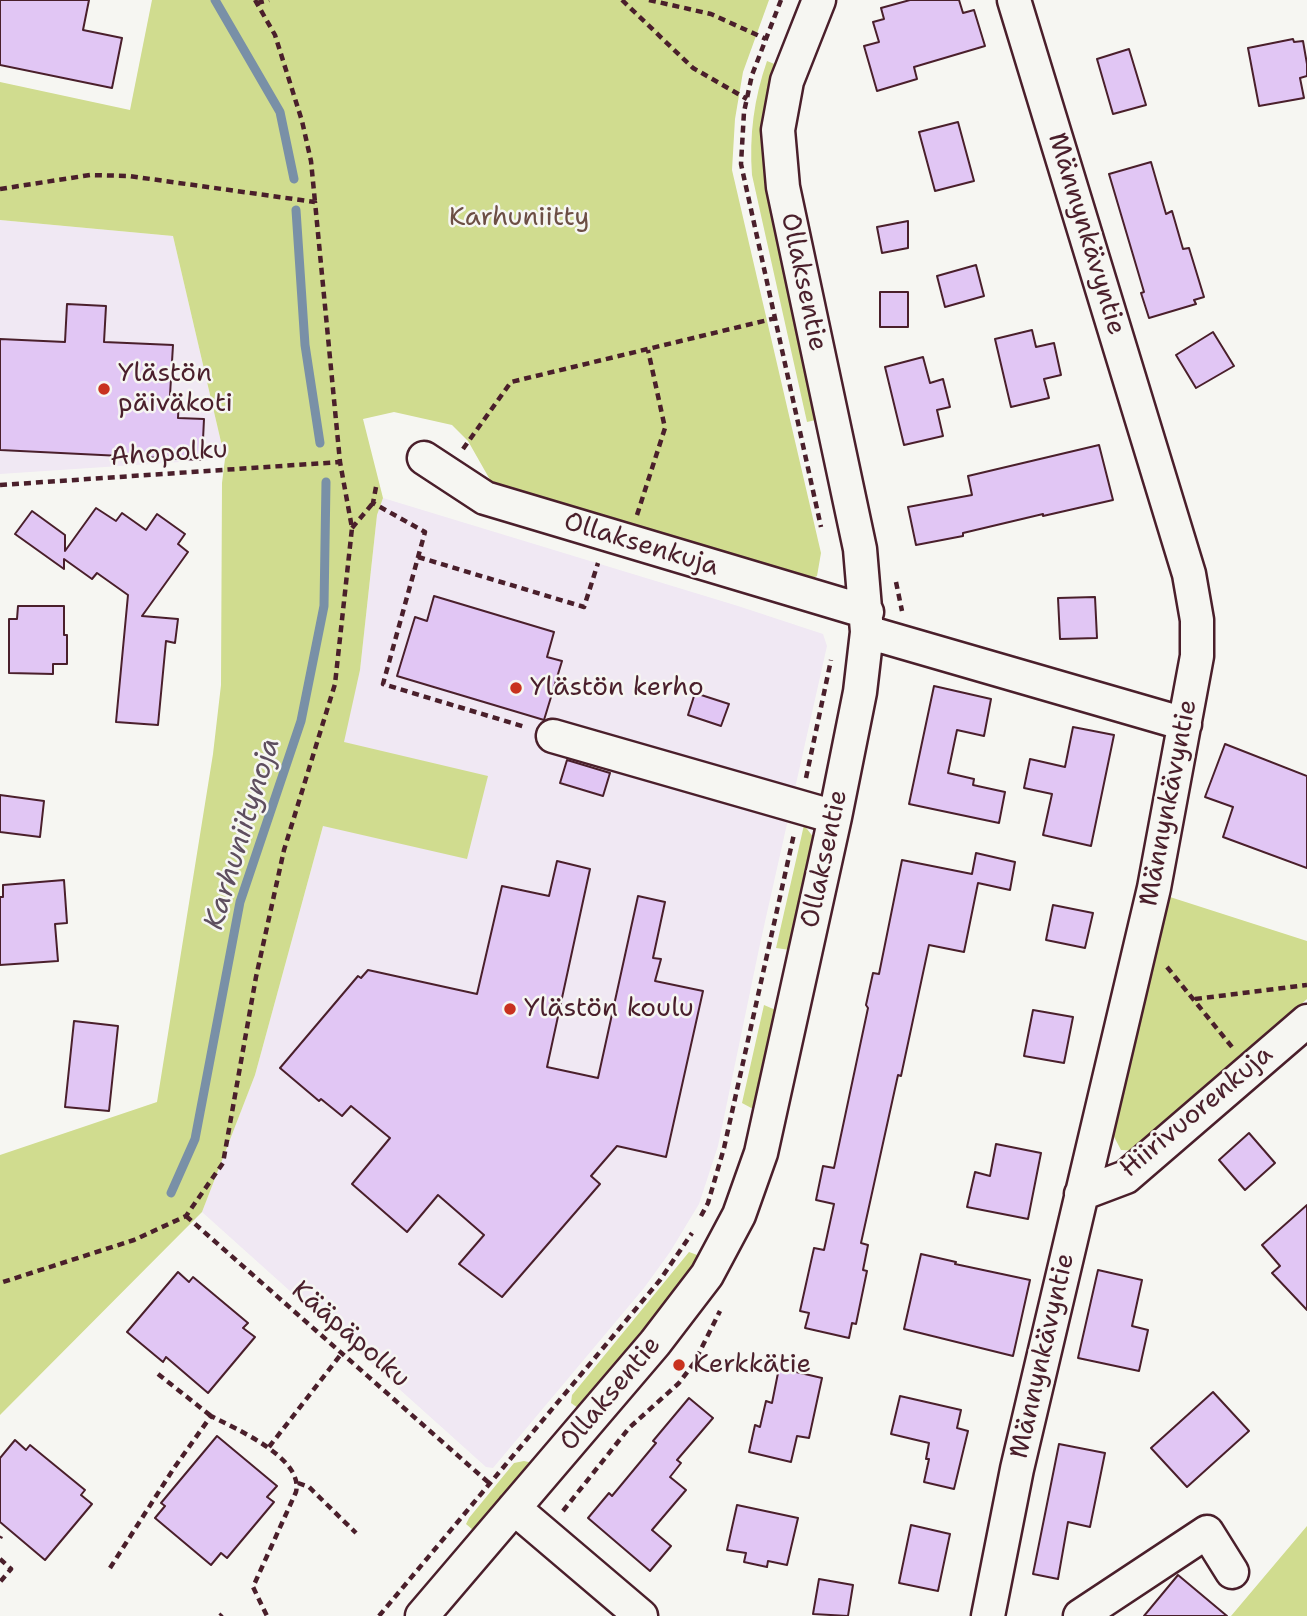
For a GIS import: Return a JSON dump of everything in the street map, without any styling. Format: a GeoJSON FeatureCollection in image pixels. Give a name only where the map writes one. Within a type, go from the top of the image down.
{"type":"FeatureCollection","features":[{"type":"Feature","properties":{"kind":"street","name":"Ollaksentie"},"geometry":{"type":"LineString","coordinates":[[422,1616],[655,1343],[708,1275],[735,1224],[761,1153],[860,692],[867,622],[860,548],[783,187],[778,130],[787,81],[819,0]]}},
{"type":"Feature","properties":{"kind":"street","name":"Männynkävyntie"},"geometry":{"type":"LineString","coordinates":[[988,1616],[1006,1516],[1142,937],[1197,656],[1197,620],[1189,574],[1014,0]]}},
{"type":"Feature","properties":{"kind":"street","name":"Ollaksenkuja"},"geometry":{"type":"LineString","coordinates":[[436,465],[485,498],[629,541],[867,622],[898,640],[1185,723]]}},
{"type":"Feature","properties":{"kind":"street"},"geometry":{"type":"LineString","coordinates":[[553,736],[835,817]]}},
{"type":"Feature","properties":{"kind":"street","name":"Hiirivuorenkuja"},"geometry":{"type":"LineString","coordinates":[[1082,1194],[1126,1177],[1307,1020]]}},
{"type":"Feature","properties":{"kind":"street"},"geometry":{"type":"LineString","coordinates":[[514,1508],[641,1616]]}},
{"type":"Feature","properties":{"kind":"street"},"geometry":{"type":"LineString","coordinates":[[1080,1616],[1207,1532],[1232,1572]]}},
{"type":"Feature","properties":{"kind":"path"},"geometry":{"type":"LineString","coordinates":[[0,1283],[134,1240],[186,1216],[223,1163],[256,977],[284,850],[335,684],[352,528],[340,462],[311,161],[302,121],[275,35],[256,1],[269,0]]}},
{"type":"Feature","properties":{"kind":"path"},"geometry":{"type":"LineString","coordinates":[[622,0],[693,68],[747,99]]}},
{"type":"Feature","properties":{"kind":"path"},"geometry":{"type":"LineString","coordinates":[[649,0],[711,14],[766,39]]}},
{"type":"Feature","properties":{"kind":"path"},"geometry":{"type":"LineString","coordinates":[[781,0],[752,75],[741,164],[822,528]]}},
{"type":"Feature","properties":{"kind":"path"},"geometry":{"type":"LineString","coordinates":[[0,189],[90,175],[129,176],[315,202]]}},
{"type":"Feature","properties":{"kind":"path"},"geometry":{"type":"LineString","coordinates":[[436,465],[511,382],[776,318]]}},
{"type":"Feature","properties":{"kind":"path"},"geometry":{"type":"LineString","coordinates":[[629,541],[665,428],[648,350]]}},
{"type":"Feature","properties":{"kind":"path","name":"Ahopolku"},"geometry":{"type":"LineString","coordinates":[[0,485],[340,462]]}},
{"type":"Feature","properties":{"kind":"path"},"geometry":{"type":"LineString","coordinates":[[352,528],[373,503],[376,487]]}},
{"type":"Feature","properties":{"kind":"path"},"geometry":{"type":"LineString","coordinates":[[373,503],[425,532],[383,684],[553,736]]}},
{"type":"Feature","properties":{"kind":"path"},"geometry":{"type":"LineString","coordinates":[[418,557],[584,607],[601,555]]}},
{"type":"Feature","properties":{"kind":"path"},"geometry":{"type":"LineString","coordinates":[[895,580],[903,618],[898,640]]}},
{"type":"Feature","properties":{"kind":"path"},"geometry":{"type":"LineString","coordinates":[[379,1616],[660,1280],[690,1237],[708,1202],[724,1147],[800,807],[832,649]]}},
{"type":"Feature","properties":{"kind":"path"},"geometry":{"type":"LineString","coordinates":[[1142,937],[1251,1069]]}},
{"type":"Feature","properties":{"kind":"path"},"geometry":{"type":"LineString","coordinates":[[1194,999],[1307,985]]}},
{"type":"Feature","properties":{"kind":"path","name":"Kääpäpolku"},"geometry":{"type":"LineString","coordinates":[[186,1216],[489,1483]]}},
{"type":"Feature","properties":{"kind":"path"},"geometry":{"type":"LineString","coordinates":[[545,1533],[629,1429],[679,1383],[694,1363],[724,1303]]}},
{"type":"Feature","properties":{"kind":"path"},"geometry":{"type":"LineString","coordinates":[[269,1447],[342,1353]]}},
{"type":"Feature","properties":{"kind":"path"},"geometry":{"type":"LineString","coordinates":[[158,1374],[211,1416],[269,1447],[296,1476],[296,1492],[253,1587],[267,1616]]}},
{"type":"Feature","properties":{"kind":"path"},"geometry":{"type":"LineString","coordinates":[[110,1568],[211,1416]]}},
{"type":"Feature","properties":{"kind":"path"},"geometry":{"type":"LineString","coordinates":[[298,1483],[309,1487],[356,1533]]}},
{"type":"Feature","properties":{"kind":"path"},"geometry":{"type":"LineString","coordinates":[[0,1559],[11,1569],[0,1582]]}},
{"type":"Feature","properties":{"kind":"shaded area","name":"Ylästön päiväkoti"},"geometry":{"type":"Polygon","coordinates":[[[0,220],[173,236],[225,459],[0,474],[0,220]]]}},
{"type":"Feature","properties":{"kind":"shaded area","name":"Ylästön koulu"},"geometry":{"type":"Polygon","coordinates":[[[383,498],[823,634],[827,646],[718,1146],[699,1204],[644,1288],[493,1468],[486,1467],[202,1212],[255,1075],[323,826],[360,670],[377,515],[383,498]]]}},
{"type":"Feature","properties":{"kind":"green space","name":"Karhuniitty"},"geometry":{"type":"Polygon","coordinates":[[[152,0],[769,0],[743,72],[735,119],[732,170],[821,553],[817,576],[809,580],[497,492],[468,441],[452,425],[394,412],[363,419],[383,498],[377,515],[360,670],[344,742],[488,776],[467,859],[323,826],[255,1075],[202,1212],[0,1415],[0,1155],[157,1102],[213,754],[221,685],[222,483],[225,459],[173,236],[0,220],[0,82],[130,110],[152,0]]]}},
{"type":"Feature","properties":{"kind":"green space"},"geometry":{"type":"Polygon","coordinates":[[[767,61],[777,65],[820,419],[807,422],[752,175],[754,117],[767,61]]]}},
{"type":"Feature","properties":{"kind":"green space"},"geometry":{"type":"Polygon","coordinates":[[[804,825],[814,838],[790,950],[776,948],[804,825]]]}},
{"type":"Feature","properties":{"kind":"green space"},"geometry":{"type":"Polygon","coordinates":[[[1170,897],[1307,941],[1307,999],[1141,1151],[1121,1150],[1111,1131],[1170,897]]]}},
{"type":"Feature","properties":{"kind":"green space"},"geometry":{"type":"Polygon","coordinates":[[[764,1005],[778,1011],[755,1110],[742,1103],[764,1005]]]}},
{"type":"Feature","properties":{"kind":"green space"},"geometry":{"type":"Polygon","coordinates":[[[689,1252],[700,1256],[695,1268],[578,1408],[571,1403],[572,1395],[689,1252]]]}},
{"type":"Feature","properties":{"kind":"green space"},"geometry":{"type":"Polygon","coordinates":[[[514,1463],[533,1463],[473,1530],[466,1524],[469,1518],[514,1463]]]}},
{"type":"Feature","properties":{"kind":"green space"},"geometry":{"type":"Polygon","coordinates":[[[1307,1526],[1307,1616],[1231,1616],[1307,1526]]]}},
{"type":"Feature","properties":{"kind":"building"},"geometry":{"type":"Polygon","coordinates":[[[0,0],[89,0],[83,30],[122,38],[112,88],[0,65],[0,0]]]}},
{"type":"Feature","properties":{"kind":"building"},"geometry":{"type":"Polygon","coordinates":[[[910,0],[959,0],[963,13],[974,10],[985,46],[914,67],[917,79],[877,91],[864,46],[879,42],[873,22],[884,19],[881,8],[910,0]]]}},
{"type":"Feature","properties":{"kind":"building"},"geometry":{"type":"Polygon","coordinates":[[[1293,39],[1294,42],[1303,41],[1307,76],[1300,78],[1304,98],[1259,106],[1248,48],[1293,39]]]}},
{"type":"Feature","properties":{"kind":"building"},"geometry":{"type":"Polygon","coordinates":[[[1129,49],[1146,105],[1113,114],[1097,59],[1129,49]]]}},
{"type":"Feature","properties":{"kind":"building"},"geometry":{"type":"Polygon","coordinates":[[[958,122],[974,181],[935,191],[919,132],[958,122]]]}},
{"type":"Feature","properties":{"kind":"building"},"geometry":{"type":"Polygon","coordinates":[[[1151,162],[1166,214],[1172,211],[1183,249],[1189,248],[1204,297],[1194,300],[1196,304],[1149,318],[1141,293],[1144,292],[1109,174],[1151,162]]]}},
{"type":"Feature","properties":{"kind":"building"},"geometry":{"type":"Polygon","coordinates":[[[908,221],[908,248],[882,253],[877,227],[908,221]]]}},
{"type":"Feature","properties":{"kind":"building"},"geometry":{"type":"Polygon","coordinates":[[[976,265],[984,296],[945,307],[937,276],[976,265]]]}},
{"type":"Feature","properties":{"kind":"building"},"geometry":{"type":"Polygon","coordinates":[[[880,292],[908,292],[908,327],[880,327],[880,292]]]}},
{"type":"Feature","properties":{"kind":"building"},"geometry":{"type":"Polygon","coordinates":[[[67,304],[106,306],[104,342],[173,345],[170,395],[179,396],[178,418],[204,419],[202,460],[0,450],[0,339],[65,342],[67,304]]]}},
{"type":"Feature","properties":{"kind":"building"},"geometry":{"type":"Polygon","coordinates":[[[1032,330],[1036,347],[1054,343],[1061,375],[1044,379],[1049,398],[1011,407],[995,339],[1032,330]]]}},
{"type":"Feature","properties":{"kind":"building"},"geometry":{"type":"Polygon","coordinates":[[[1213,332],[1234,366],[1196,388],[1176,355],[1213,332]]]}},
{"type":"Feature","properties":{"kind":"building"},"geometry":{"type":"Polygon","coordinates":[[[923,357],[930,383],[943,379],[950,407],[937,410],[943,436],[904,445],[885,367],[923,357]]]}},
{"type":"Feature","properties":{"kind":"building"},"geometry":{"type":"Polygon","coordinates":[[[1099,445],[1113,500],[916,545],[908,507],[972,495],[968,476],[1099,445]]]}},
{"type":"Feature","properties":{"kind":"building"},"geometry":{"type":"Polygon","coordinates":[[[96,508],[116,521],[122,513],[146,530],[157,514],[185,534],[178,544],[188,552],[142,616],[178,619],[175,643],[166,641],[158,725],[116,722],[128,595],[97,573],[92,579],[64,559],[64,569],[15,534],[32,511],[65,535],[65,551],[96,508]]]}},
{"type":"Feature","properties":{"kind":"building"},"geometry":{"type":"Polygon","coordinates":[[[434,596],[554,632],[547,657],[562,661],[544,720],[397,676],[415,617],[427,621],[434,596]]]}},
{"type":"Feature","properties":{"kind":"building"},"geometry":{"type":"Polygon","coordinates":[[[1095,597],[1097,638],[1060,639],[1058,598],[1095,597]]]}},
{"type":"Feature","properties":{"kind":"building"},"geometry":{"type":"Polygon","coordinates":[[[18,606],[64,606],[67,664],[53,664],[53,674],[9,673],[9,619],[17,619],[18,606]]]}},
{"type":"Feature","properties":{"kind":"building"},"geometry":{"type":"Polygon","coordinates":[[[934,686],[991,699],[984,736],[957,730],[948,773],[974,779],[973,785],[1005,792],[999,823],[909,804],[934,686]]]}},
{"type":"Feature","properties":{"kind":"building"},"geometry":{"type":"Polygon","coordinates":[[[695,693],[729,704],[721,726],[688,715],[695,693]]]}},
{"type":"Feature","properties":{"kind":"building"},"geometry":{"type":"Polygon","coordinates":[[[1073,727],[1114,735],[1091,846],[1043,835],[1052,794],[1024,788],[1030,759],[1065,767],[1073,727]]]}},
{"type":"Feature","properties":{"kind":"building"},"geometry":{"type":"Polygon","coordinates":[[[1225,744],[1307,776],[1307,868],[1223,837],[1233,807],[1205,797],[1225,744]]]}},
{"type":"Feature","properties":{"kind":"building"},"geometry":{"type":"Polygon","coordinates":[[[567,760],[610,773],[603,796],[560,783],[567,760]]]}},
{"type":"Feature","properties":{"kind":"building"},"geometry":{"type":"Polygon","coordinates":[[[0,795],[44,801],[40,837],[0,832],[0,795]]]}},
{"type":"Feature","properties":{"kind":"building"},"geometry":{"type":"Polygon","coordinates":[[[976,853],[1015,862],[1010,890],[978,883],[964,952],[929,945],[861,1243],[868,1245],[863,1270],[867,1271],[856,1324],[852,1323],[849,1338],[805,1328],[809,1313],[800,1311],[814,1248],[824,1250],[834,1204],[816,1200],[823,1166],[834,1168],[873,973],[879,974],[902,860],[972,874],[976,853]]]}},
{"type":"Feature","properties":{"kind":"building"},"geometry":{"type":"Polygon","coordinates":[[[557,861],[590,869],[547,1067],[598,1078],[638,896],[665,902],[653,958],[661,959],[655,981],[703,991],[666,1157],[617,1146],[591,1176],[600,1184],[502,1297],[459,1264],[484,1235],[438,1195],[407,1232],[352,1184],[390,1138],[351,1106],[342,1116],[321,1099],[319,1101],[280,1068],[358,976],[361,978],[368,970],[477,994],[502,886],[549,896],[557,861]]]}},
{"type":"Feature","properties":{"kind":"building"},"geometry":{"type":"Polygon","coordinates":[[[64,880],[67,923],[55,924],[58,961],[0,965],[0,897],[3,897],[3,885],[64,880]]]}},
{"type":"Feature","properties":{"kind":"building"},"geometry":{"type":"Polygon","coordinates":[[[1053,905],[1093,913],[1085,948],[1046,940],[1053,905]]]}},
{"type":"Feature","properties":{"kind":"building"},"geometry":{"type":"Polygon","coordinates":[[[1033,1010],[1073,1017],[1064,1063],[1024,1056],[1033,1010]]]}},
{"type":"Feature","properties":{"kind":"building"},"geometry":{"type":"Polygon","coordinates":[[[74,1021],[118,1026],[109,1111],[65,1107],[74,1021]]]}},
{"type":"Feature","properties":{"kind":"building"},"geometry":{"type":"Polygon","coordinates":[[[1249,1133],[1275,1163],[1245,1190],[1219,1160],[1249,1133]]]}},
{"type":"Feature","properties":{"kind":"building"},"geometry":{"type":"Polygon","coordinates":[[[996,1144],[1041,1153],[1028,1219],[967,1207],[975,1172],[990,1176],[996,1144]]]}},
{"type":"Feature","properties":{"kind":"building"},"geometry":{"type":"Polygon","coordinates":[[[1307,1205],[1307,1310],[1272,1273],[1280,1266],[1262,1245],[1307,1205]]]}},
{"type":"Feature","properties":{"kind":"building"},"geometry":{"type":"Polygon","coordinates":[[[921,1254],[1030,1280],[1013,1356],[904,1329],[921,1254]]]}},
{"type":"Feature","properties":{"kind":"building"},"geometry":{"type":"Polygon","coordinates":[[[1098,1270],[1142,1280],[1132,1326],[1148,1330],[1139,1371],[1078,1358],[1098,1270]]]}},
{"type":"Feature","properties":{"kind":"building"},"geometry":{"type":"Polygon","coordinates":[[[178,1272],[189,1282],[193,1277],[248,1323],[243,1328],[255,1337],[208,1393],[166,1357],[163,1362],[127,1332],[178,1272]]]}},
{"type":"Feature","properties":{"kind":"building"},"geometry":{"type":"Polygon","coordinates":[[[779,1368],[822,1378],[809,1438],[797,1436],[791,1462],[749,1452],[755,1425],[760,1427],[766,1401],[772,1403],[779,1368]]]}},
{"type":"Feature","properties":{"kind":"building"},"geometry":{"type":"Polygon","coordinates":[[[1213,1392],[1249,1431],[1187,1487],[1151,1448],[1213,1392]]]}},
{"type":"Feature","properties":{"kind":"building"},"geometry":{"type":"Polygon","coordinates":[[[900,1396],[961,1410],[957,1428],[968,1431],[954,1489],[924,1482],[929,1443],[891,1434],[900,1396]]]}},
{"type":"Feature","properties":{"kind":"building"},"geometry":{"type":"Polygon","coordinates":[[[689,1398],[713,1418],[677,1460],[681,1463],[670,1477],[686,1490],[652,1530],[671,1546],[650,1571],[588,1518],[609,1493],[612,1496],[689,1398]]]}},
{"type":"Feature","properties":{"kind":"building"},"geometry":{"type":"Polygon","coordinates":[[[217,1436],[277,1486],[267,1497],[274,1502],[227,1558],[221,1553],[211,1565],[155,1518],[165,1506],[161,1503],[217,1436]]]}},
{"type":"Feature","properties":{"kind":"building"},"geometry":{"type":"Polygon","coordinates":[[[15,1440],[26,1450],[30,1445],[85,1490],[81,1495],[92,1504],[45,1560],[0,1522],[0,1458],[15,1440]]]}},
{"type":"Feature","properties":{"kind":"building"},"geometry":{"type":"Polygon","coordinates":[[[1059,1444],[1105,1453],[1090,1527],[1068,1522],[1058,1579],[1033,1574],[1059,1444]]]}},
{"type":"Feature","properties":{"kind":"building"},"geometry":{"type":"Polygon","coordinates":[[[737,1505],[798,1518],[787,1565],[768,1561],[767,1567],[744,1562],[746,1553],[727,1550],[737,1505]]]}},
{"type":"Feature","properties":{"kind":"building"},"geometry":{"type":"Polygon","coordinates":[[[911,1525],[950,1534],[938,1591],[899,1583],[911,1525]]]}},
{"type":"Feature","properties":{"kind":"building"},"geometry":{"type":"Polygon","coordinates":[[[1178,1575],[1227,1616],[1144,1616],[1178,1575]]]}},
{"type":"Feature","properties":{"kind":"building"},"geometry":{"type":"Polygon","coordinates":[[[819,1579],[853,1585],[848,1616],[813,1614],[819,1579]]]}},
{"type":"Feature","properties":{"kind":"waterway","name":"Karhuniitynoja"},"geometry":{"type":"LineString","coordinates":[[215,0],[280,112],[294,179]]}},
{"type":"Feature","properties":{"kind":"waterway","name":"Karhuniitynoja"},"geometry":{"type":"LineString","coordinates":[[296,210],[305,345],[320,443]]}},
{"type":"Feature","properties":{"kind":"waterway","name":"Karhuniitynoja"},"geometry":{"type":"LineString","coordinates":[[171,1193],[195,1139],[240,902],[301,721],[324,606],[326,482]]}},
{"type":"Feature","properties":{"kind":"place","name":"Ylästön päiväkoti"},"geometry":{"type":"Point","coordinates":[104,389]}},
{"type":"Feature","properties":{"kind":"place","name":"Ylästön kerho"},"geometry":{"type":"Point","coordinates":[516,688]}},
{"type":"Feature","properties":{"kind":"place","name":"Ylästön koulu"},"geometry":{"type":"Point","coordinates":[510,1009]}},
{"type":"Feature","properties":{"kind":"place","name":"Kerkkätie"},"geometry":{"type":"Point","coordinates":[679,1365]}}]}
